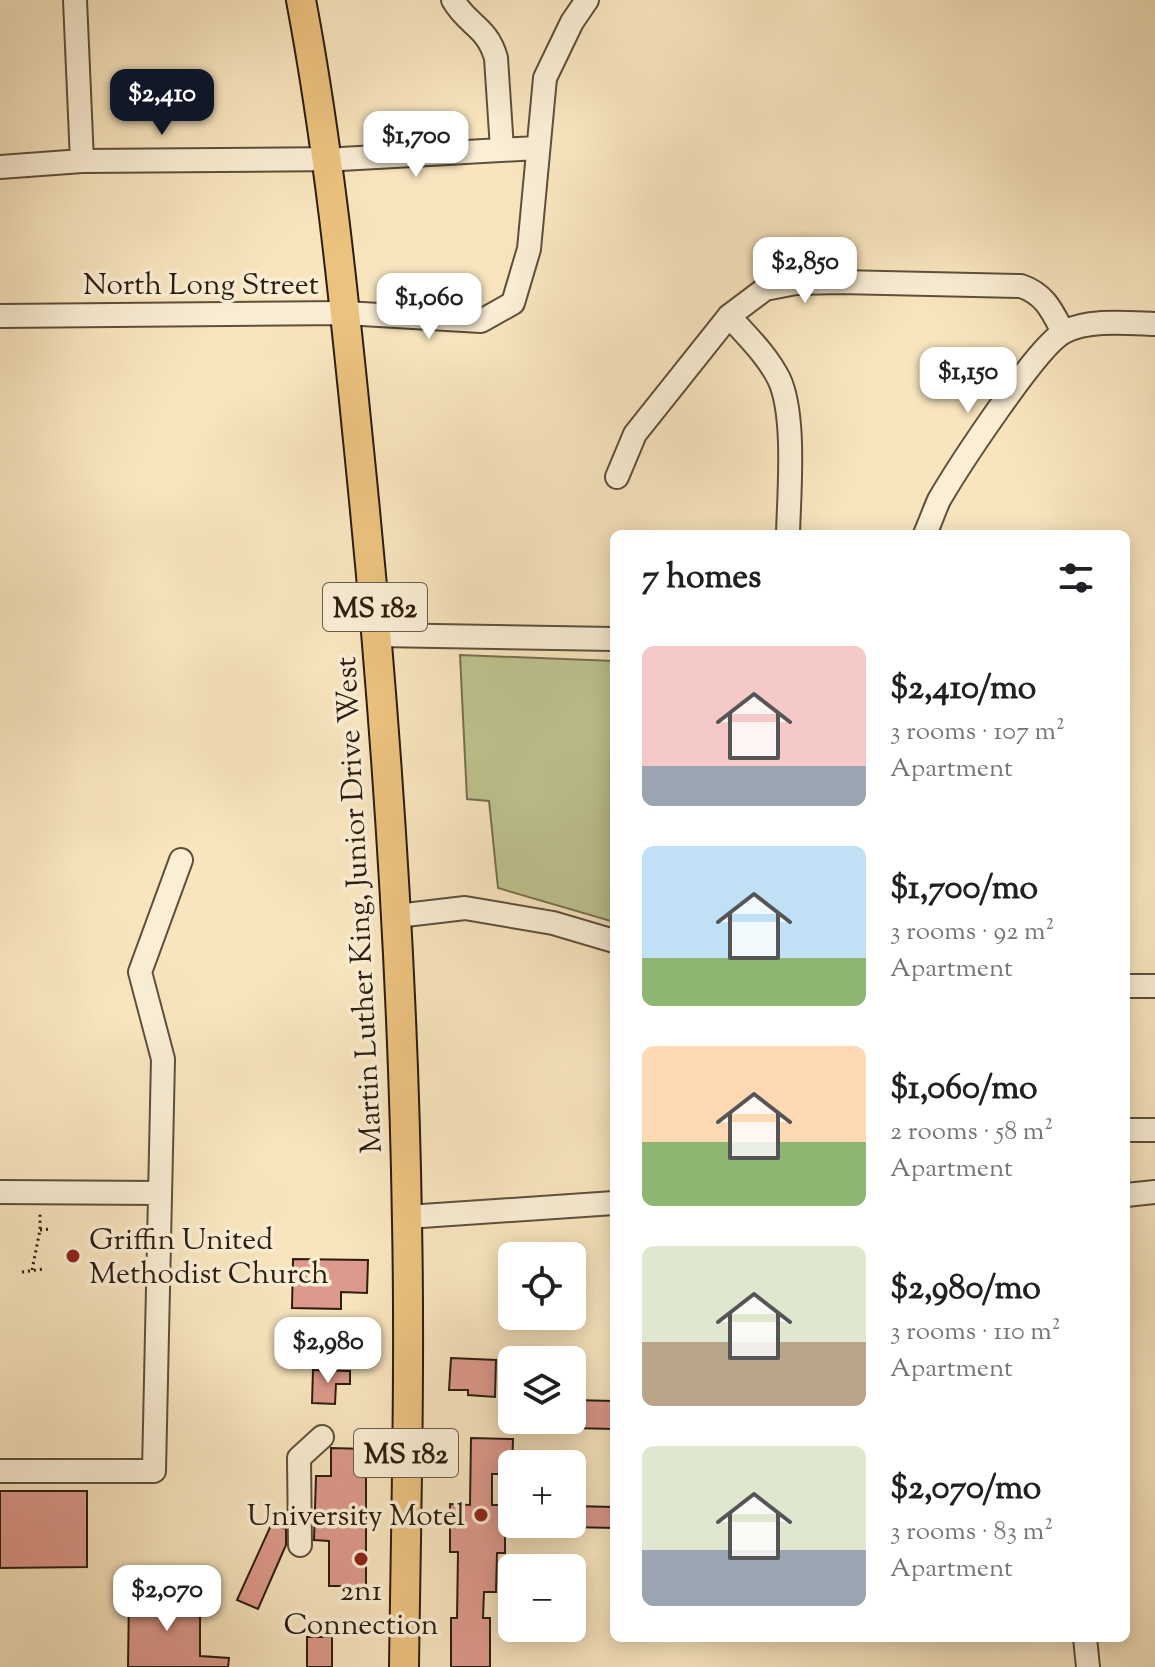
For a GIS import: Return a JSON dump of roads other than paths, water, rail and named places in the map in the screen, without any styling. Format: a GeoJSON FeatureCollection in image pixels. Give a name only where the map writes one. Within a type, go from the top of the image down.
{"type":"FeatureCollection","features":[{"type":"Feature","properties":{"kind":"main road","name":"Martin Luther King, Junior Drive West"},"geometry":{"type":"LineString","coordinates":[[301,0],[326,159],[345,313],[378,635],[397,916],[407,1217],[404,1667]]}},
{"type":"Feature","properties":{"kind":"street"},"geometry":{"type":"LineString","coordinates":[[75,0],[82,161]]}},
{"type":"Feature","properties":{"kind":"street"},"geometry":{"type":"LineString","coordinates":[[453,0],[459,10],[485,32],[493,46],[502,149]]}},
{"type":"Feature","properties":{"kind":"street","name":"North Long Street"},"geometry":{"type":"LineString","coordinates":[[0,316],[345,313],[481,321],[513,303],[529,249],[545,78],[572,22],[587,0]]}},
{"type":"Feature","properties":{"kind":"street"},"geometry":{"type":"LineString","coordinates":[[0,167],[82,161],[418,156],[537,148]]}},
{"type":"Feature","properties":{"kind":"street"},"geometry":{"type":"LineString","coordinates":[[617,477],[635,434],[729,316],[765,289],[796,283],[1021,286],[1034,290],[1049,304],[1063,332]]}},
{"type":"Feature","properties":{"kind":"street"},"geometry":{"type":"LineString","coordinates":[[729,316],[767,358],[780,382],[787,413],[788,530]]}},
{"type":"Feature","properties":{"kind":"street"},"geometry":{"type":"LineString","coordinates":[[927,530],[939,501],[1000,409],[1041,352],[1063,332],[1090,325],[1155,324]]}},
{"type":"Feature","properties":{"kind":"street"},"geometry":{"type":"LineString","coordinates":[[378,635],[610,639]]}},
{"type":"Feature","properties":{"kind":"street"},"geometry":{"type":"LineString","coordinates":[[0,1471],[154,1471],[163,1059],[140,972],[181,860]]}},
{"type":"Feature","properties":{"kind":"street"},"geometry":{"type":"LineString","coordinates":[[397,916],[465,908],[553,923],[610,940]]}},
{"type":"Feature","properties":{"kind":"street"},"geometry":{"type":"LineString","coordinates":[[1130,986],[1155,986]]}},
{"type":"Feature","properties":{"kind":"street"},"geometry":{"type":"LineString","coordinates":[[1130,1130],[1155,1130]]}},
{"type":"Feature","properties":{"kind":"street"},"geometry":{"type":"LineString","coordinates":[[0,1192],[159,1193]]}},
{"type":"Feature","properties":{"kind":"street"},"geometry":{"type":"LineString","coordinates":[[1130,1195],[1155,1192]]}},
{"type":"Feature","properties":{"kind":"street"},"geometry":{"type":"LineString","coordinates":[[407,1217],[610,1203]]}},
{"type":"Feature","properties":{"kind":"street"},"geometry":{"type":"LineString","coordinates":[[300,1545],[299,1458],[322,1437]]}},
{"type":"Feature","properties":{"kind":"street"},"geometry":{"type":"LineString","coordinates":[[1085,1642],[1088,1667]]}},
{"type":"Feature","properties":{"kind":"place","name":"Griffin United Methodist Church"},"geometry":{"type":"Point","coordinates":[73,1256]}},
{"type":"Feature","properties":{"kind":"place","name":"University Motel"},"geometry":{"type":"Point","coordinates":[481,1515]}},
{"type":"Feature","properties":{"kind":"place","name":"2n1 Connection"},"geometry":{"type":"Point","coordinates":[361,1559]}}]}
